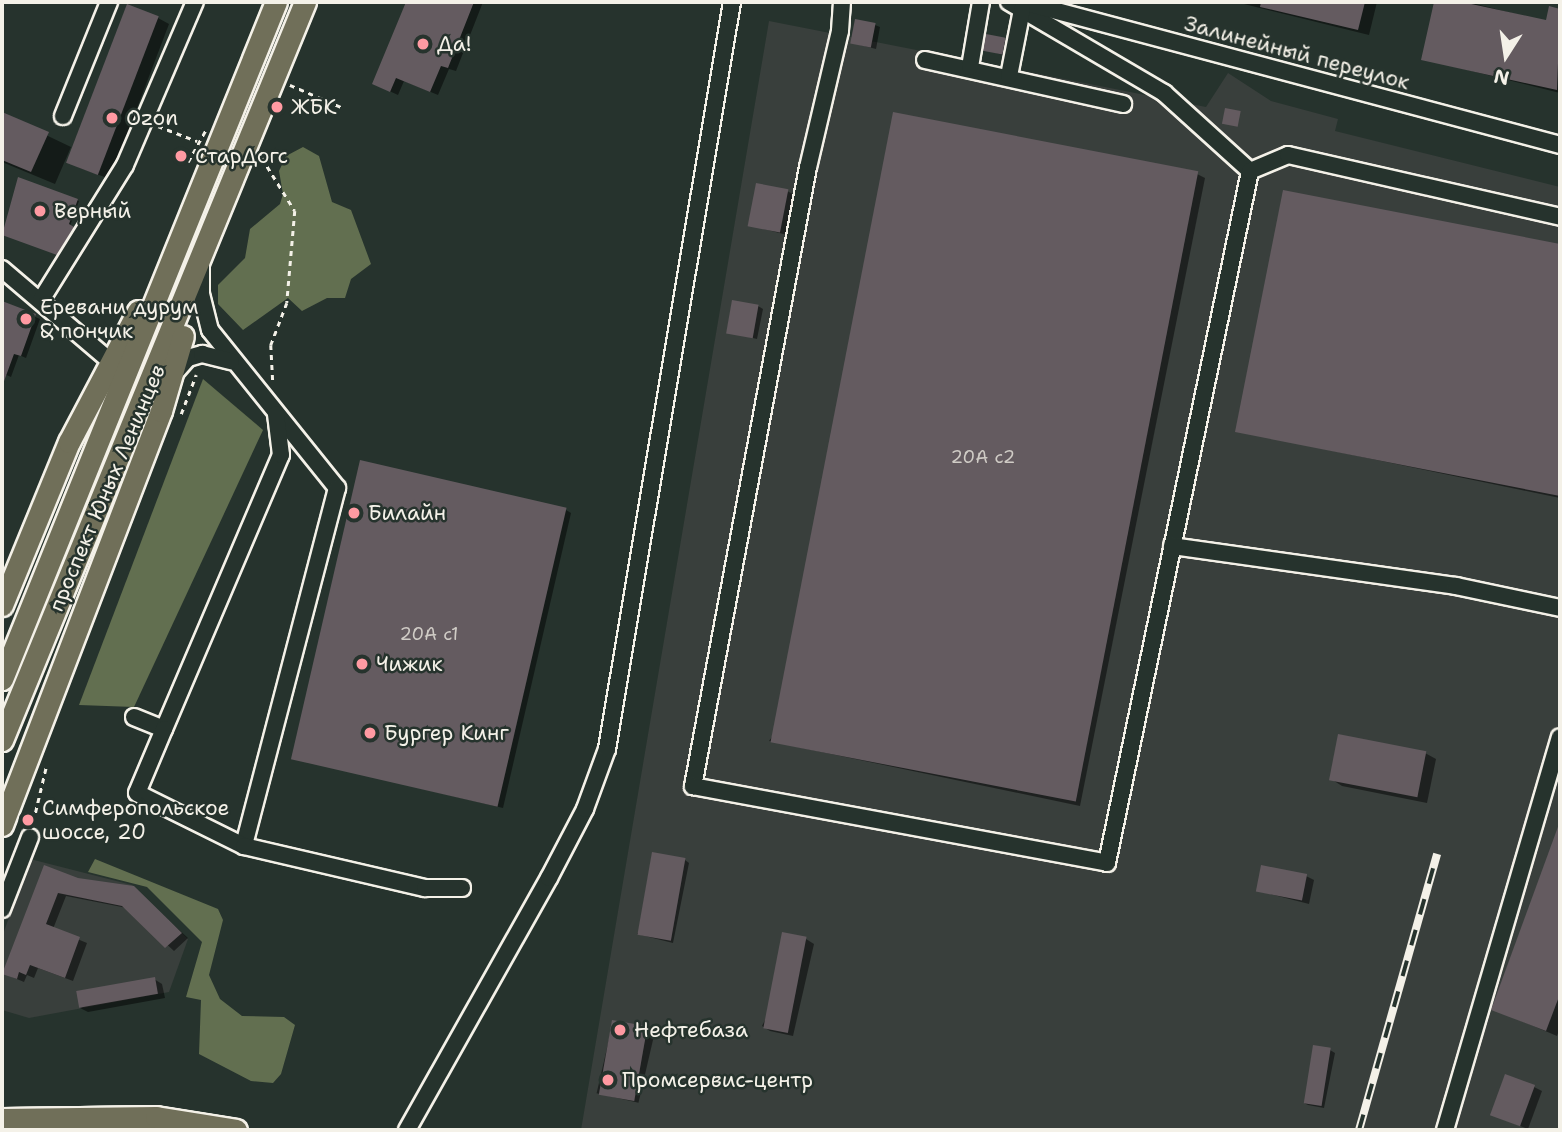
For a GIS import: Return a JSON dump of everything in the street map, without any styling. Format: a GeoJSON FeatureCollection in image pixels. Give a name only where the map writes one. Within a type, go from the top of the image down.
{"type":"FeatureCollection","features":[{"type":"Feature","properties":{"kind":"main road","name":"проспект Юных Ленинцев"},"geometry":{"type":"LineString","coordinates":[[2,679],[276,2]]}},
{"type":"Feature","properties":{"kind":"main road","name":"проспект Юных Ленинцев"},"geometry":{"type":"LineString","coordinates":[[2,740],[201,263],[305,2]]}},
{"type":"Feature","properties":{"kind":"main road"},"geometry":{"type":"LineString","coordinates":[[2,605],[69,442],[109,360],[175,249]]}},
{"type":"Feature","properties":{"kind":"main road"},"geometry":{"type":"LineString","coordinates":[[2,825],[171,377],[201,263]]}},
{"type":"Feature","properties":{"kind":"main road"},"geometry":{"type":"LineString","coordinates":[[2,1119],[156,1117],[236,1130]]}},
{"type":"Feature","properties":{"kind":"street"},"geometry":{"type":"LineString","coordinates":[[63,116],[109,2]]}},
{"type":"Feature","properties":{"kind":"street"},"geometry":{"type":"LineString","coordinates":[[41,300],[125,165],[195,2]]}},
{"type":"Feature","properties":{"kind":"street"},"geometry":{"type":"LineString","coordinates":[[407,1130],[549,878],[585,809],[607,749],[732,2]]}},
{"type":"Feature","properties":{"kind":"street"},"geometry":{"type":"LineString","coordinates":[[842,2],[840,31],[808,167],[694,786],[1107,863],[1250,171]]}},
{"type":"Feature","properties":{"kind":"street"},"geometry":{"type":"LineString","coordinates":[[970,67],[981,2]]}},
{"type":"Feature","properties":{"kind":"street"},"geometry":{"type":"LineString","coordinates":[[1009,76],[1018,4],[1164,93],[1250,171]]}},
{"type":"Feature","properties":{"kind":"street","name":"Залинейный переулок"},"geometry":{"type":"LineString","coordinates":[[1018,4],[1560,145]]}},
{"type":"Feature","properties":{"kind":"street"},"geometry":{"type":"LineString","coordinates":[[925,60],[970,67],[1123,104]]}},
{"type":"Feature","properties":{"kind":"street"},"geometry":{"type":"LineString","coordinates":[[1250,171],[1288,155],[1560,217]]}},
{"type":"Feature","properties":{"kind":"street"},"geometry":{"type":"LineString","coordinates":[[201,263],[204,315],[231,361],[337,488],[244,846]]}},
{"type":"Feature","properties":{"kind":"street"},"geometry":{"type":"LineString","coordinates":[[2,269],[109,360]]}},
{"type":"Feature","properties":{"kind":"street"},"geometry":{"type":"LineString","coordinates":[[171,377],[188,358],[202,354],[231,361]]}},
{"type":"Feature","properties":{"kind":"street"},"geometry":{"type":"LineString","coordinates":[[275,413],[281,455],[137,793],[244,846],[425,888],[462,888]]}},
{"type":"Feature","properties":{"kind":"street"},"geometry":{"type":"LineString","coordinates":[[1172,546],[1456,586],[1560,608]]}},
{"type":"Feature","properties":{"kind":"street"},"geometry":{"type":"LineString","coordinates":[[134,717],[164,729]]}},
{"type":"Feature","properties":{"kind":"street"},"geometry":{"type":"LineString","coordinates":[[1445,1130],[1560,737]]}},
{"type":"Feature","properties":{"kind":"street"},"geometry":{"type":"LineString","coordinates":[[2,909],[30,837]]}},
{"type":"Feature","properties":{"kind":"path"},"geometry":{"type":"LineString","coordinates":[[286,97],[291,84],[341,107]]}},
{"type":"Feature","properties":{"kind":"path"},"geometry":{"type":"LineString","coordinates":[[144,121],[197,141]]}},
{"type":"Feature","properties":{"kind":"path"},"geometry":{"type":"LineString","coordinates":[[257,169],[264,152]]}},
{"type":"Feature","properties":{"kind":"path"},"geometry":{"type":"LineString","coordinates":[[262,158],[295,211],[288,303],[271,345],[275,413]]}},
{"type":"Feature","properties":{"kind":"shaded area"},"geometry":{"type":"Polygon","coordinates":[[[769,21],[1206,107],[1228,73],[1271,101],[1338,119],[1335,131],[1560,187],[1560,1130],[581,1130],[769,21]]]}},
{"type":"Feature","properties":{"kind":"shaded area"},"geometry":{"type":"Polygon","coordinates":[[[30,859],[132,885],[188,939],[169,992],[29,1018],[2,1010],[2,937],[30,859]]]}},
{"type":"Feature","properties":{"kind":"green space"},"geometry":{"type":"Polygon","coordinates":[[[303,147],[319,156],[332,202],[351,210],[371,264],[351,279],[345,298],[327,298],[302,311],[288,298],[243,330],[218,304],[218,285],[245,258],[250,229],[280,204],[283,194],[279,171],[286,156],[303,147]]]}},
{"type":"Feature","properties":{"kind":"green space"},"geometry":{"type":"Polygon","coordinates":[[[203,379],[263,430],[134,707],[79,705],[203,379]]]}},
{"type":"Feature","properties":{"kind":"green space"},"geometry":{"type":"Polygon","coordinates":[[[95,859],[218,909],[223,920],[209,975],[220,999],[242,1016],[284,1017],[295,1025],[281,1074],[273,1083],[251,1081],[199,1054],[201,1000],[186,997],[202,942],[147,887],[88,872],[95,859]]]}},
{"type":"Feature","properties":{"kind":"building","name":"Да!"},"geometry":{"type":"Polygon","coordinates":[[[406,2],[474,2],[448,68],[441,66],[430,92],[396,78],[390,92],[372,84],[406,2]]]}},
{"type":"Feature","properties":{"kind":"building"},"geometry":{"type":"Polygon","coordinates":[[[1261,2],[1365,2],[1358,30],[1260,7],[1261,2]]]}},
{"type":"Feature","properties":{"kind":"building"},"geometry":{"type":"Polygon","coordinates":[[[1434,2],[1462,2],[1546,20],[1549,6],[1560,9],[1557,90],[1421,60],[1434,2]]]}},
{"type":"Feature","properties":{"kind":"building"},"geometry":{"type":"Polygon","coordinates":[[[127,4],[159,16],[98,175],[66,163],[127,4]]]}},
{"type":"Feature","properties":{"kind":"building"},"geometry":{"type":"Polygon","coordinates":[[[855,19],[876,23],[871,48],[850,44],[855,19]]]}},
{"type":"Feature","properties":{"kind":"building"},"geometry":{"type":"Polygon","coordinates":[[[986,34],[1006,38],[1002,55],[983,51],[986,34]]]}},
{"type":"Feature","properties":{"kind":"building"},"geometry":{"type":"Polygon","coordinates":[[[1225,108],[1241,111],[1238,127],[1222,124],[1225,108]]]}},
{"type":"Feature","properties":{"kind":"building"},"geometry":{"type":"Polygon","coordinates":[[[2,112],[49,132],[31,172],[2,160],[2,112]]]}},
{"type":"Feature","properties":{"kind":"building"},"geometry":{"type":"Polygon","coordinates":[[[893,112],[1198,171],[1076,802],[771,742],[893,112]]]}},
{"type":"Feature","properties":{"kind":"building","name":"Верный"},"geometry":{"type":"Polygon","coordinates":[[[18,177],[78,199],[69,224],[74,227],[57,255],[2,235],[18,177]]]}},
{"type":"Feature","properties":{"kind":"building"},"geometry":{"type":"Polygon","coordinates":[[[756,183],[788,189],[780,232],[748,226],[756,183]]]}},
{"type":"Feature","properties":{"kind":"building"},"geometry":{"type":"Polygon","coordinates":[[[1283,190],[1560,244],[1560,496],[1235,432],[1283,190]]]}},
{"type":"Feature","properties":{"kind":"building"},"geometry":{"type":"Polygon","coordinates":[[[732,300],[759,305],[753,338],[726,333],[732,300]]]}},
{"type":"Feature","properties":{"kind":"building"},"geometry":{"type":"Polygon","coordinates":[[[2,301],[36,314],[21,356],[14,354],[3,384],[2,301]]]}},
{"type":"Feature","properties":{"kind":"building"},"geometry":{"type":"Polygon","coordinates":[[[360,460],[567,508],[498,807],[291,759],[360,460]]]}},
{"type":"Feature","properties":{"kind":"building"},"geometry":{"type":"Polygon","coordinates":[[[1338,734],[1426,751],[1417,797],[1329,780],[1338,734]]]}},
{"type":"Feature","properties":{"kind":"building"},"geometry":{"type":"Polygon","coordinates":[[[1559,824],[1560,994],[1546,1031],[1491,1010],[1559,824]]]}},
{"type":"Feature","properties":{"kind":"building"},"geometry":{"type":"Polygon","coordinates":[[[652,852],[685,858],[671,941],[637,935],[652,852]]]}},
{"type":"Feature","properties":{"kind":"building"},"geometry":{"type":"Polygon","coordinates":[[[44,865],[78,878],[134,886],[182,933],[165,948],[122,906],[58,893],[46,924],[80,937],[65,978],[30,965],[26,975],[19,972],[17,979],[2,974],[44,865]]]}},
{"type":"Feature","properties":{"kind":"building"},"geometry":{"type":"Polygon","coordinates":[[[1261,865],[1307,874],[1302,900],[1256,892],[1261,865]]]}},
{"type":"Feature","properties":{"kind":"building"},"geometry":{"type":"Polygon","coordinates":[[[782,932],[807,937],[788,1033],[763,1028],[782,932]]]}},
{"type":"Feature","properties":{"kind":"building"},"geometry":{"type":"Polygon","coordinates":[[[155,977],[158,994],[79,1008],[76,991],[155,977]]]}},
{"type":"Feature","properties":{"kind":"building"},"geometry":{"type":"Polygon","coordinates":[[[612,1020],[647,1026],[634,1101],[599,1095],[612,1020]]]}},
{"type":"Feature","properties":{"kind":"building"},"geometry":{"type":"Polygon","coordinates":[[[1313,1045],[1331,1048],[1322,1106],[1304,1103],[1313,1045]]]}},
{"type":"Feature","properties":{"kind":"building"},"geometry":{"type":"Polygon","coordinates":[[[1505,1074],[1535,1085],[1520,1126],[1490,1115],[1505,1074]]]}},
{"type":"Feature","properties":{"kind":"railway"},"geometry":{"type":"LineString","coordinates":[[1359,1130],[1437,854]]}},
{"type":"Feature","properties":{"kind":"place","name":"Да!"},"geometry":{"type":"Point","coordinates":[423,44]}},
{"type":"Feature","properties":{"kind":"place","name":"ЖБК"},"geometry":{"type":"Point","coordinates":[277,107]}},
{"type":"Feature","properties":{"kind":"place","name":"Ozon"},"geometry":{"type":"Point","coordinates":[112,118]}},
{"type":"Feature","properties":{"kind":"place","name":"СтарДогс"},"geometry":{"type":"Point","coordinates":[181,156]}},
{"type":"Feature","properties":{"kind":"place","name":"Верный"},"geometry":{"type":"Point","coordinates":[40,211]}},
{"type":"Feature","properties":{"kind":"place","name":"Еревани дурум & пончик"},"geometry":{"type":"Point","coordinates":[26,319]}},
{"type":"Feature","properties":{"kind":"place","name":"Билайн"},"geometry":{"type":"Point","coordinates":[354,513]}},
{"type":"Feature","properties":{"kind":"place","name":"Чижик"},"geometry":{"type":"Point","coordinates":[362,664]}},
{"type":"Feature","properties":{"kind":"place","name":"Бургер Кинг"},"geometry":{"type":"Point","coordinates":[370,733]}},
{"type":"Feature","properties":{"kind":"place","name":"Симферопольское шоссе, 20"},"geometry":{"type":"Point","coordinates":[28,820]}},
{"type":"Feature","properties":{"kind":"place","name":"Нефтебаза"},"geometry":{"type":"Point","coordinates":[620,1030]}},
{"type":"Feature","properties":{"kind":"place","name":"Промсервис-центр"},"geometry":{"type":"Point","coordinates":[608,1080]}}]}
